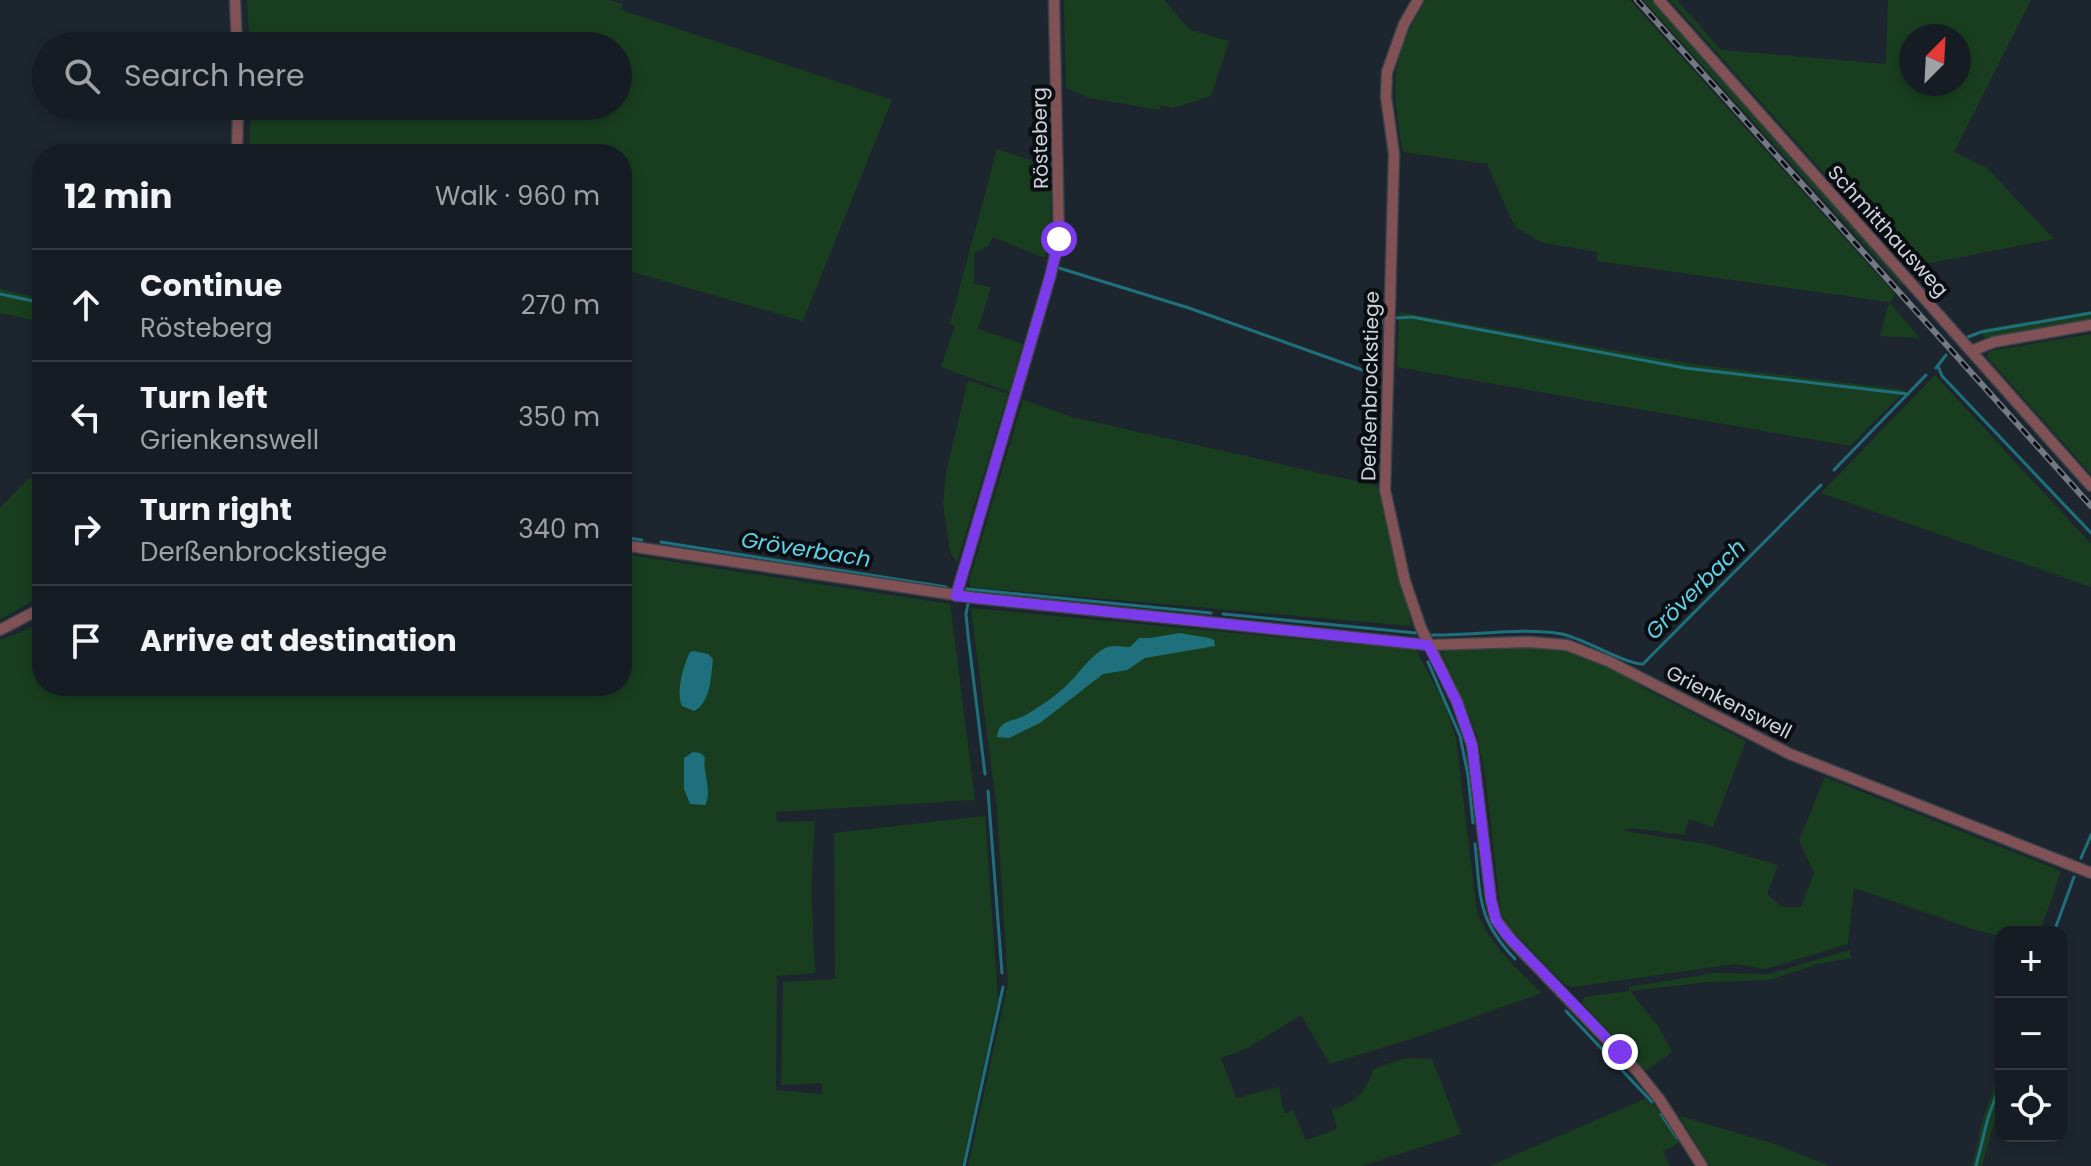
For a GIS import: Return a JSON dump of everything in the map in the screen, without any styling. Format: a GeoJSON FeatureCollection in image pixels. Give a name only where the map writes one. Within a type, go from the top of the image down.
{"type":"FeatureCollection","features":[{"type":"Feature","properties":{"kind":"street"},"geometry":{"type":"LineString","coordinates":[[235,0],[236,32]]}},
{"type":"Feature","properties":{"kind":"street","name":"Rösteberg"},"geometry":{"type":"LineString","coordinates":[[956,596],[1059,239],[1054,0]]}},
{"type":"Feature","properties":{"kind":"street","name":"Derßenbrockstiege"},"geometry":{"type":"LineString","coordinates":[[1418,0],[1404,24],[1387,72],[1386,97],[1394,154],[1385,490],[1405,581],[1428,645],[1457,702],[1472,745],[1496,920],[1512,941],[1648,1084],[1702,1166]]}},
{"type":"Feature","properties":{"kind":"street","name":"Schmitthausweg"},"geometry":{"type":"LineString","coordinates":[[1659,0],[2091,486]]}},
{"type":"Feature","properties":{"kind":"street"},"geometry":{"type":"LineString","coordinates":[[237,144],[238,120]]}},
{"type":"Feature","properties":{"kind":"street"},"geometry":{"type":"LineString","coordinates":[[1971,351],[1994,342],[2091,325]]}},
{"type":"Feature","properties":{"kind":"street","name":"Grienkenswell"},"geometry":{"type":"LineString","coordinates":[[632,547],[956,596],[1428,645],[1540,642],[1581,649],[1790,754],[2091,873]]}},
{"type":"Feature","properties":{"kind":"street"},"geometry":{"type":"LineString","coordinates":[[0,630],[32,613]]}},
{"type":"Feature","properties":{"kind":"green space"},"geometry":{"type":"Polygon","coordinates":[[[247,0],[610,0],[623,4],[621,10],[892,100],[803,321],[632,272],[632,144],[249,144],[250,120],[632,120],[632,32],[249,32],[247,0]]]}},
{"type":"Feature","properties":{"kind":"green space"},"geometry":{"type":"Polygon","coordinates":[[[1064,0],[1164,0],[1190,30],[1229,41],[1211,96],[1173,108],[1160,105],[1160,110],[1089,98],[1066,88],[1064,0]]]}},
{"type":"Feature","properties":{"kind":"green space"},"geometry":{"type":"Polygon","coordinates":[[[1426,0],[1630,0],[1895,294],[1890,303],[1920,338],[1880,336],[1889,302],[1597,261],[1597,252],[1543,243],[1515,227],[1487,164],[1403,152],[1396,108],[1396,73],[1405,40],[1426,0]]]}},
{"type":"Feature","properties":{"kind":"green space"},"geometry":{"type":"Polygon","coordinates":[[[1643,0],[1652,0],[1903,282],[1901,285],[1643,0]]]}},
{"type":"Feature","properties":{"kind":"green space"},"geometry":{"type":"Polygon","coordinates":[[[1670,0],[1677,0],[1721,50],[1886,64],[1888,0],[2031,0],[1954,152],[1987,168],[2054,239],[1914,266],[1911,271],[1670,0]]]}},
{"type":"Feature","properties":{"kind":"green space"},"geometry":{"type":"Polygon","coordinates":[[[997,149],[1051,167],[1051,235],[1045,258],[993,237],[988,246],[974,253],[974,284],[991,287],[978,329],[1023,344],[1009,392],[941,367],[955,326],[950,324],[997,149]]]}},
{"type":"Feature","properties":{"kind":"green space"},"geometry":{"type":"Polygon","coordinates":[[[0,289],[32,297],[32,320],[0,313],[0,289]]]}},
{"type":"Feature","properties":{"kind":"green space"},"geometry":{"type":"Polygon","coordinates":[[[2091,311],[2091,321],[1982,336],[1984,329],[2091,311]]]}},
{"type":"Feature","properties":{"kind":"green space"},"geometry":{"type":"Polygon","coordinates":[[[1399,312],[1691,364],[1906,390],[1850,446],[1397,367],[1399,312]]]}},
{"type":"Feature","properties":{"kind":"green space"},"geometry":{"type":"Polygon","coordinates":[[[2091,334],[2091,474],[1987,357],[1989,351],[2091,334]]]}},
{"type":"Feature","properties":{"kind":"green space"},"geometry":{"type":"Polygon","coordinates":[[[1935,375],[2091,544],[2091,587],[1821,493],[1935,375]]]}},
{"type":"Feature","properties":{"kind":"green space"},"geometry":{"type":"Polygon","coordinates":[[[968,380],[1008,394],[957,562],[950,552],[943,503],[946,473],[968,380]]]}},
{"type":"Feature","properties":{"kind":"green space"},"geometry":{"type":"Polygon","coordinates":[[[1023,400],[1072,417],[1378,486],[1412,626],[970,587],[969,581],[1023,400]]]}},
{"type":"Feature","properties":{"kind":"green space"},"geometry":{"type":"Polygon","coordinates":[[[32,477],[32,601],[0,620],[0,508],[32,477]]]}},
{"type":"Feature","properties":{"kind":"green space"},"geometry":{"type":"Polygon","coordinates":[[[632,556],[950,604],[975,800],[776,812],[777,822],[815,821],[811,887],[815,973],[777,976],[776,1090],[822,1094],[822,1083],[781,1085],[783,982],[835,979],[834,833],[985,816],[998,1000],[962,1166],[0,1166],[0,640],[32,626],[32,696],[632,696],[632,556]]]}},
{"type":"Feature","properties":{"kind":"green space"},"geometry":{"type":"Polygon","coordinates":[[[971,608],[1416,650],[1445,704],[1456,739],[1477,912],[1497,946],[1542,993],[1330,1064],[1301,1015],[1248,1048],[1221,1058],[1236,1098],[1279,1087],[1284,1113],[1293,1111],[1306,1140],[1337,1129],[1332,1109],[1359,1095],[1373,1069],[1405,1058],[1432,1059],[1461,1134],[1362,1166],[968,1166],[1008,984],[997,811],[971,608]]]}},
{"type":"Feature","properties":{"kind":"green space"},"geometry":{"type":"Polygon","coordinates":[[[1542,647],[1582,655],[1608,665],[1642,687],[1746,741],[1713,827],[1689,819],[1684,835],[1632,828],[1624,831],[1707,844],[1778,865],[1767,894],[1782,907],[1801,907],[1814,873],[1799,840],[1825,777],[2061,871],[2042,926],[1995,926],[1995,935],[1854,888],[1848,944],[1765,969],[1735,964],[1574,987],[1565,985],[1511,930],[1501,913],[1485,774],[1477,734],[1442,653],[1448,649],[1542,647]]]}},
{"type":"Feature","properties":{"kind":"green space"},"geometry":{"type":"Polygon","coordinates":[[[1849,950],[1851,958],[1818,964],[1770,980],[1707,982],[1630,991],[1658,1026],[1672,1052],[1646,1071],[1582,1003],[1584,997],[1715,973],[1769,974],[1849,950]]]}},
{"type":"Feature","properties":{"kind":"green space"},"geometry":{"type":"Polygon","coordinates":[[[1995,1085],[1995,1119],[1982,1166],[1972,1166],[1995,1085]]]}},
{"type":"Feature","properties":{"kind":"green space"},"geometry":{"type":"Polygon","coordinates":[[[1645,1099],[1655,1106],[1679,1143],[1663,1151],[1670,1166],[1489,1166],[1645,1099]]]}},
{"type":"Feature","properties":{"kind":"green space"},"geometry":{"type":"Polygon","coordinates":[[[1679,1116],[1772,1143],[1830,1166],[1710,1166],[1679,1116]]]}},
{"type":"Feature","properties":{"kind":"water"},"geometry":{"type":"Polygon","coordinates":[[[1179,633],[1209,638],[1214,640],[1215,646],[1145,658],[1127,670],[1103,674],[1040,723],[1009,738],[997,737],[1004,724],[1024,716],[1054,697],[1090,659],[1105,648],[1130,647],[1139,638],[1179,633]]]}},
{"type":"Feature","properties":{"kind":"water"},"geometry":{"type":"Polygon","coordinates":[[[690,652],[708,654],[713,659],[707,695],[694,711],[682,706],[680,694],[685,664],[690,652]]]}},
{"type":"Feature","properties":{"kind":"water"},"geometry":{"type":"Polygon","coordinates":[[[693,752],[705,757],[708,794],[705,805],[690,804],[684,789],[684,758],[693,752]]]}},
{"type":"Feature","properties":{"kind":"waterway"},"geometry":{"type":"LineString","coordinates":[[1059,268],[1189,308],[1371,373],[1379,369],[1380,326],[1384,320]]}},
{"type":"Feature","properties":{"kind":"waterway"},"geometry":{"type":"LineString","coordinates":[[0,294],[32,301]]}},
{"type":"Feature","properties":{"kind":"waterway","name":"Gröverbach"},"geometry":{"type":"LineString","coordinates":[[1968,337],[1981,332],[2091,313]]}},
{"type":"Feature","properties":{"kind":"waterway"},"geometry":{"type":"LineString","coordinates":[[1397,318],[1412,317],[1685,368],[1908,394]]}},
{"type":"Feature","properties":{"kind":"waterway","name":"Gröverbach"},"geometry":{"type":"LineString","coordinates":[[1936,368],[1946,355]]}},
{"type":"Feature","properties":{"kind":"waterway","name":"Gröverbach"},"geometry":{"type":"LineString","coordinates":[[1938,366],[1942,376],[2091,533]]}},
{"type":"Feature","properties":{"kind":"waterway","name":"Gröverbach"},"geometry":{"type":"LineString","coordinates":[[1834,470],[1926,375]]}},
{"type":"Feature","properties":{"kind":"waterway","name":"Gröverbach"},"geometry":{"type":"LineString","coordinates":[[1431,635],[1531,631],[1562,634],[1643,664],[1821,485]]}},
{"type":"Feature","properties":{"kind":"waterway","name":"Gröverbach"},"geometry":{"type":"LineString","coordinates":[[632,538],[642,540]]}},
{"type":"Feature","properties":{"kind":"waterway","name":"Gröverbach"},"geometry":{"type":"LineString","coordinates":[[661,542],[946,587]]}},
{"type":"Feature","properties":{"kind":"waterway","name":"Gröverbach"},"geometry":{"type":"LineString","coordinates":[[967,589],[1211,613]]}},
{"type":"Feature","properties":{"kind":"waterway"},"geometry":{"type":"LineString","coordinates":[[968,604],[968,635],[985,774]]}},
{"type":"Feature","properties":{"kind":"waterway","name":"Gröverbach"},"geometry":{"type":"LineString","coordinates":[[1223,614],[1416,633]]}},
{"type":"Feature","properties":{"kind":"waterway"},"geometry":{"type":"LineString","coordinates":[[1428,662],[1460,736],[1473,823]]}},
{"type":"Feature","properties":{"kind":"waterway"},"geometry":{"type":"LineString","coordinates":[[988,791],[1002,973]]}},
{"type":"Feature","properties":{"kind":"waterway","name":"Gröverbach"},"geometry":{"type":"LineString","coordinates":[[2081,858],[2091,835]]}},
{"type":"Feature","properties":{"kind":"waterway"},"geometry":{"type":"LineString","coordinates":[[1475,844],[1480,893],[1487,919],[1515,959]]}},
{"type":"Feature","properties":{"kind":"waterway","name":"Gröverbach"},"geometry":{"type":"LineString","coordinates":[[2056,926],[2074,877]]}},
{"type":"Feature","properties":{"kind":"waterway"},"geometry":{"type":"LineString","coordinates":[[964,1166],[1003,987]]}},
{"type":"Feature","properties":{"kind":"waterway"},"geometry":{"type":"LineString","coordinates":[[1566,1011],[1652,1102]]}},
{"type":"Feature","properties":{"kind":"waterway","name":"Gröverbach"},"geometry":{"type":"LineString","coordinates":[[1976,1166],[1995,1099]]}},
{"type":"Feature","properties":{"kind":"waterway"},"geometry":{"type":"LineString","coordinates":[[1661,1114],[1677,1138]]}},
{"type":"Feature","properties":{"kind":"railway"},"geometry":{"type":"LineString","coordinates":[[1637,0],[2091,506]]}},
{"type":"Feature","properties":{"kind":"route"},"geometry":{"type":"LineString","coordinates":[[1059,239],[956,596],[1428,645],[1457,702],[1472,745],[1496,920],[1512,941],[1620,1052]]}}]}
